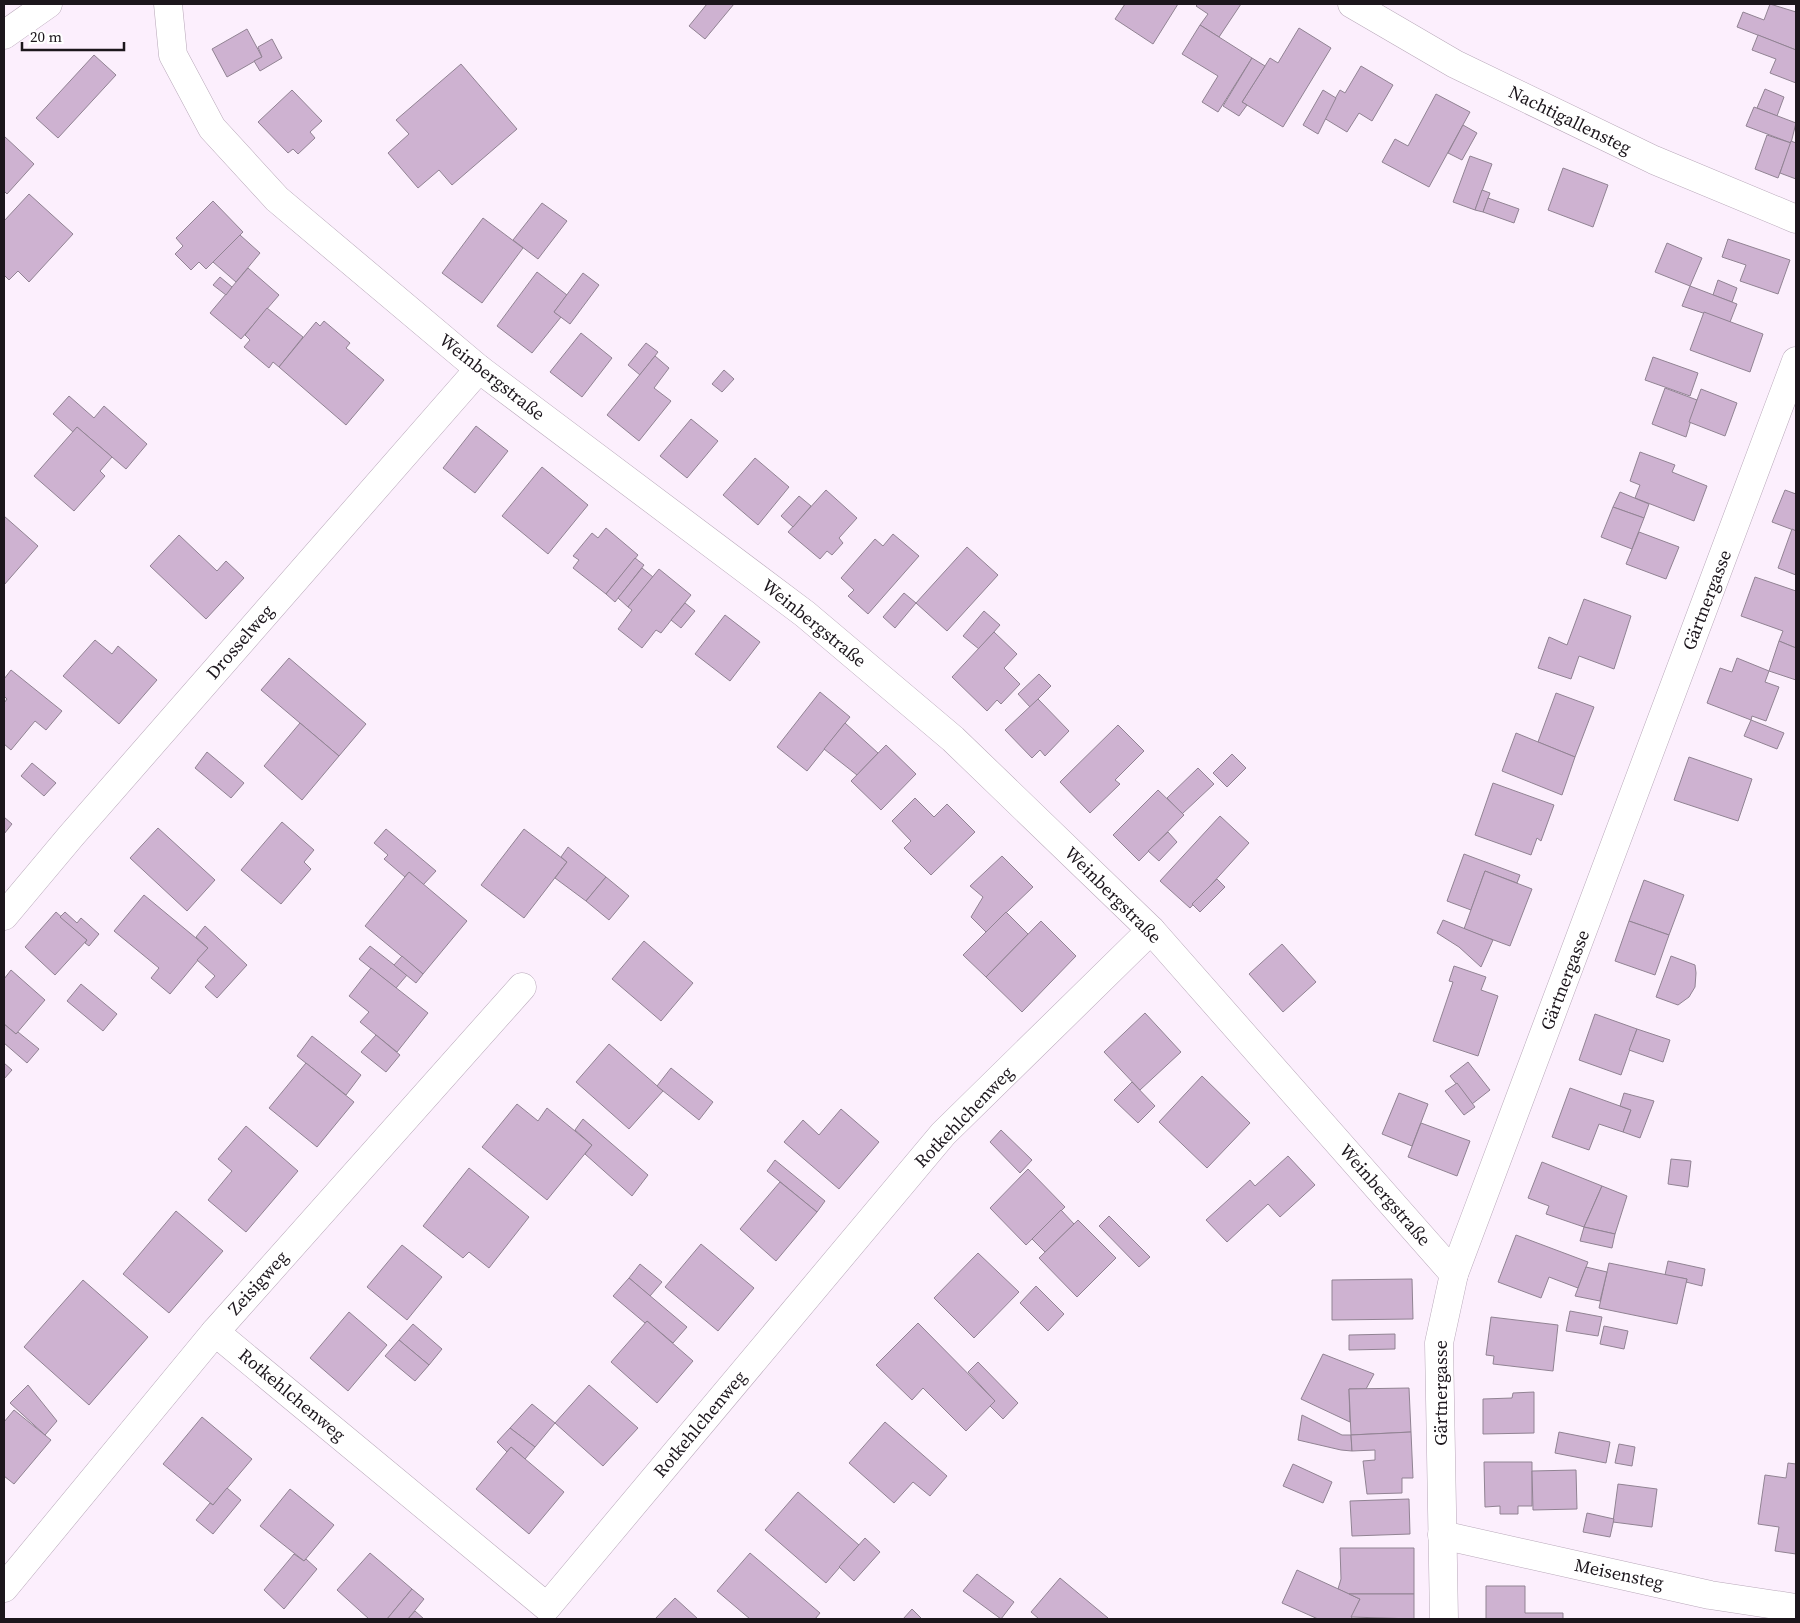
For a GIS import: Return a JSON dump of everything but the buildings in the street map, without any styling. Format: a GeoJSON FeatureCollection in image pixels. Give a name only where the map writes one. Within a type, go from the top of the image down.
{"type":"FeatureCollection","features":[{"type":"Feature","properties":{"kind":"street"},"geometry":{"type":"LineString","coordinates":[[4,35],[48,4]]}},
{"type":"Feature","properties":{"kind":"street","name":"Weinbergstraße"},"geometry":{"type":"LineString","coordinates":[[168,4],[173,55],[212,128],[277,199],[479,369],[805,614],[953,739],[1151,930],[1454,1274]]}},
{"type":"Feature","properties":{"kind":"street","name":"Nachtigallensteg"},"geometry":{"type":"LineString","coordinates":[[1352,4],[1455,64],[1654,160],[1796,219]]}},
{"type":"Feature","properties":{"kind":"street","name":"Gärtnergasse"},"geometry":{"type":"LineString","coordinates":[[1444,1619],[1439,1343],[1454,1274],[1796,361]]}},
{"type":"Feature","properties":{"kind":"street","name":"Drosselweg"},"geometry":{"type":"LineString","coordinates":[[4,916],[71,836],[479,369]]}},
{"type":"Feature","properties":{"kind":"street","name":"Rotkehlchenweg"},"geometry":{"type":"LineString","coordinates":[[215,1332],[552,1613],[943,1134],[1151,930]]}},
{"type":"Feature","properties":{"kind":"street","name":"Zeisigweg"},"geometry":{"type":"LineString","coordinates":[[4,1588],[215,1332],[522,987]]}},
{"type":"Feature","properties":{"kind":"street","name":"Meisensteg"},"geometry":{"type":"LineString","coordinates":[[1442,1535],[1710,1595],[1796,1608]]}}]}
